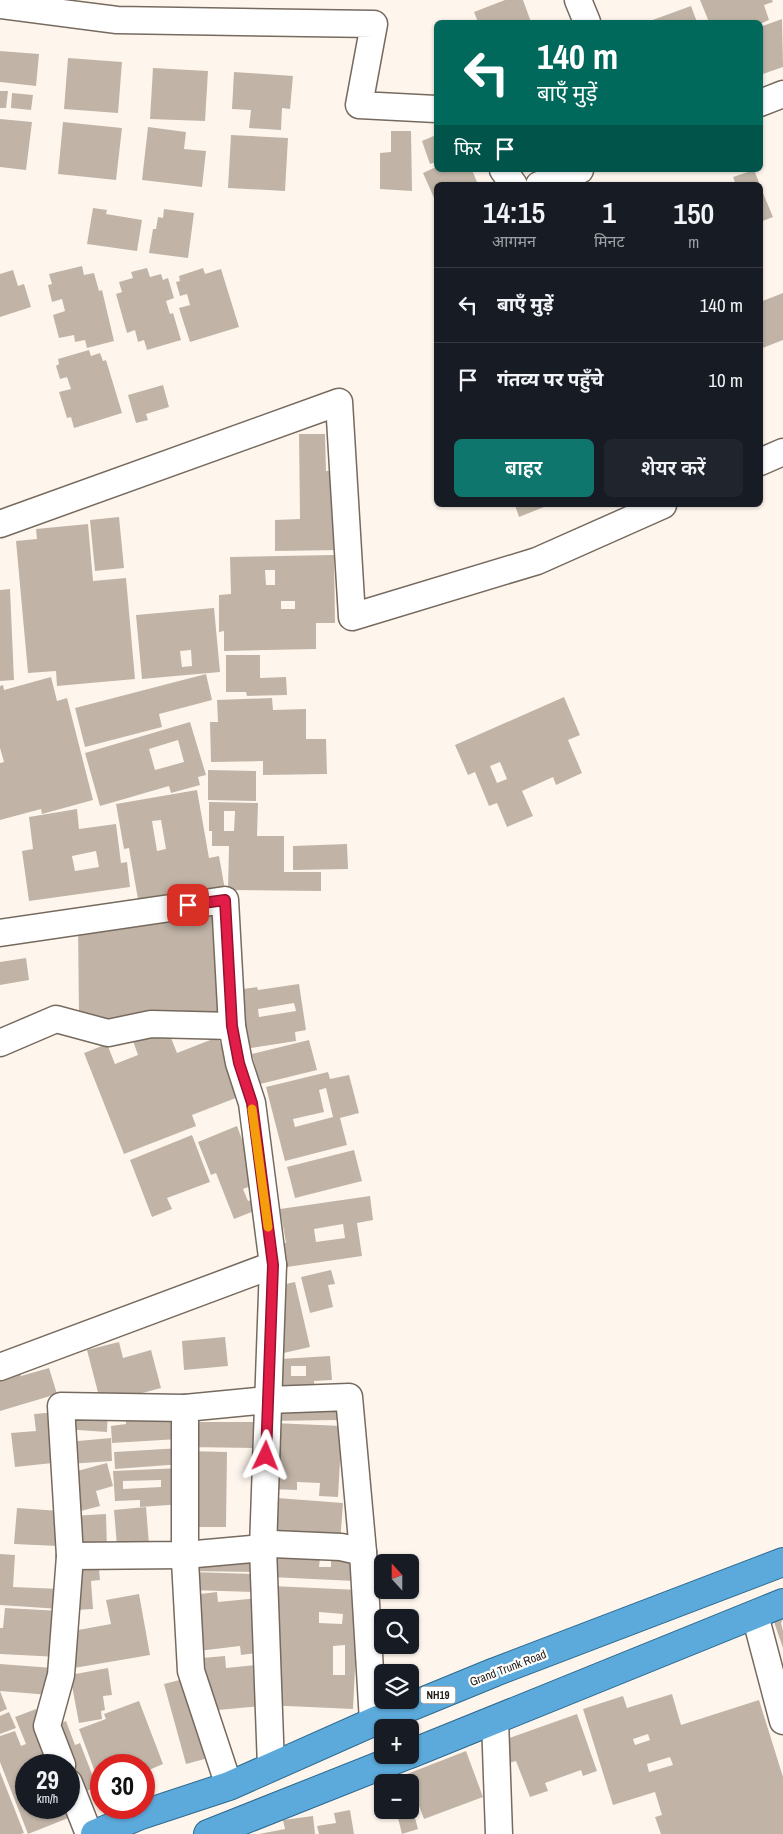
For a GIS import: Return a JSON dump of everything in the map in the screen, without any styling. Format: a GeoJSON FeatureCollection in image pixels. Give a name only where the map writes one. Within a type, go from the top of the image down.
{"type":"FeatureCollection","features":[{"type":"Feature","properties":{"kind":"highway","name":"Grand Trunk Road"},"geometry":{"type":"LineString","coordinates":[[95,1834],[141,1815],[229,1786],[373,1722],[495,1672],[783,1562]]}},
{"type":"Feature","properties":{"kind":"highway"},"geometry":{"type":"LineString","coordinates":[[419,1750],[783,1603]]}},
{"type":"Feature","properties":{"kind":"highway"},"geometry":{"type":"LineString","coordinates":[[208,1834],[244,1827],[386,1764]]}},
{"type":"Feature","properties":{"kind":"street"},"geometry":{"type":"LineString","coordinates":[[578,0],[586,20]]}},
{"type":"Feature","properties":{"kind":"street"},"geometry":{"type":"LineString","coordinates":[[0,5],[117,20],[159,10],[374,24],[359,105],[434,109]]}},
{"type":"Feature","properties":{"kind":"street"},"geometry":{"type":"LineString","coordinates":[[763,102],[783,94]]}},
{"type":"Feature","properties":{"kind":"street"},"geometry":{"type":"LineString","coordinates":[[547,182],[575,172]]}},
{"type":"Feature","properties":{"kind":"street"},"geometry":{"type":"LineString","coordinates":[[0,524],[339,402],[352,617],[537,561],[658,507]]}},
{"type":"Feature","properties":{"kind":"street"},"geometry":{"type":"LineString","coordinates":[[763,461],[783,452]]}},
{"type":"Feature","properties":{"kind":"street"},"geometry":{"type":"LineString","coordinates":[[0,933],[225,900],[232,1026],[239,1063],[252,1103],[273,1265],[263,1548],[271,1767]]}},
{"type":"Feature","properties":{"kind":"street"},"geometry":{"type":"LineString","coordinates":[[0,1043],[56,1019],[108,1033],[151,1024],[232,1026]]}},
{"type":"Feature","properties":{"kind":"street"},"geometry":{"type":"LineString","coordinates":[[0,1367],[273,1265]]}},
{"type":"Feature","properties":{"kind":"street"},"geometry":{"type":"LineString","coordinates":[[58,1754],[47,1726],[61,1675],[70,1556],[60,1406],[185,1408],[268,1400],[349,1397],[363,1552],[373,1722]]}},
{"type":"Feature","properties":{"kind":"street"},"geometry":{"type":"LineString","coordinates":[[185,1408],[186,1556],[192,1670],[229,1786]]}},
{"type":"Feature","properties":{"kind":"street"},"geometry":{"type":"LineString","coordinates":[[70,1556],[186,1556],[263,1548],[272,1544],[341,1547],[363,1552]]}},
{"type":"Feature","properties":{"kind":"street"},"geometry":{"type":"LineString","coordinates":[[754,1615],[783,1721]]}},
{"type":"Feature","properties":{"kind":"street"},"geometry":{"type":"LineString","coordinates":[[495,1720],[499,1834]]}},
{"type":"Feature","properties":{"kind":"street"},"geometry":{"type":"LineString","coordinates":[[80,1813],[88,1834]]}},
{"type":"Feature","properties":{"kind":"building"},"geometry":{"type":"Polygon","coordinates":[[[505,0],[523,0],[530,20],[477,20],[474,12],[505,0]]]}},
{"type":"Feature","properties":{"kind":"building"},"geometry":{"type":"Polygon","coordinates":[[[700,0],[772,0],[773,2],[764,5],[769,20],[763,23],[763,20],[708,20],[700,0]]]}},
{"type":"Feature","properties":{"kind":"building"},"geometry":{"type":"Polygon","coordinates":[[[691,6],[696,20],[652,20],[691,6]]]}},
{"type":"Feature","properties":{"kind":"building"},"geometry":{"type":"Polygon","coordinates":[[[782,19],[783,67],[763,74],[763,26],[782,19]]]}},
{"type":"Feature","properties":{"kind":"building"},"geometry":{"type":"Polygon","coordinates":[[[0,51],[39,54],[36,86],[0,82],[0,51]]]}},
{"type":"Feature","properties":{"kind":"building"},"geometry":{"type":"Polygon","coordinates":[[[68,58],[122,62],[118,113],[64,109],[68,58]]]}},
{"type":"Feature","properties":{"kind":"building"},"geometry":{"type":"Polygon","coordinates":[[[153,68],[208,71],[205,121],[150,119],[153,68]]]}},
{"type":"Feature","properties":{"kind":"building"},"geometry":{"type":"Polygon","coordinates":[[[234,72],[293,76],[290,109],[282,108],[281,130],[249,128],[251,110],[232,109],[234,72]]]}},
{"type":"Feature","properties":{"kind":"building"},"geometry":{"type":"Polygon","coordinates":[[[0,91],[8,91],[6,108],[0,108],[0,91]]]}},
{"type":"Feature","properties":{"kind":"building"},"geometry":{"type":"Polygon","coordinates":[[[12,93],[33,95],[31,110],[11,108],[12,93]]]}},
{"type":"Feature","properties":{"kind":"building"},"geometry":{"type":"Polygon","coordinates":[[[0,119],[32,122],[26,170],[0,167],[0,119]]]}},
{"type":"Feature","properties":{"kind":"building"},"geometry":{"type":"Polygon","coordinates":[[[63,122],[122,128],[116,180],[58,174],[63,122]]]}},
{"type":"Feature","properties":{"kind":"building"},"geometry":{"type":"Polygon","coordinates":[[[148,127],[186,132],[184,149],[206,151],[202,187],[142,180],[148,127]]]}},
{"type":"Feature","properties":{"kind":"building"},"geometry":{"type":"Polygon","coordinates":[[[391,131],[411,131],[412,191],[380,189],[380,153],[391,152],[391,131]]]}},
{"type":"Feature","properties":{"kind":"building"},"geometry":{"type":"Polygon","coordinates":[[[231,135],[288,138],[285,191],[228,188],[231,135]]]}},
{"type":"Feature","properties":{"kind":"building"},"geometry":{"type":"Polygon","coordinates":[[[434,136],[434,163],[430,164],[422,141],[434,136]]]}},
{"type":"Feature","properties":{"kind":"building"},"geometry":{"type":"Polygon","coordinates":[[[434,168],[434,172],[473,172],[477,182],[434,182],[434,198],[423,173],[434,168]]]}},
{"type":"Feature","properties":{"kind":"building"},"geometry":{"type":"Polygon","coordinates":[[[748,172],[755,172],[759,182],[735,182],[733,177],[748,172]]]}},
{"type":"Feature","properties":{"kind":"building"},"geometry":{"type":"Polygon","coordinates":[[[763,193],[773,217],[763,221],[763,193]]]}},
{"type":"Feature","properties":{"kind":"building"},"geometry":{"type":"Polygon","coordinates":[[[93,208],[107,210],[106,214],[142,220],[137,251],[87,244],[93,208]]]}},
{"type":"Feature","properties":{"kind":"building"},"geometry":{"type":"Polygon","coordinates":[[[164,209],[194,213],[188,258],[149,253],[153,229],[156,229],[158,217],[163,218],[164,209]]]}},
{"type":"Feature","properties":{"kind":"building"},"geometry":{"type":"Polygon","coordinates":[[[82,266],[84,275],[94,273],[99,291],[102,290],[114,341],[87,348],[85,340],[75,342],[74,335],[59,338],[53,315],[65,311],[62,299],[52,302],[48,285],[52,284],[49,274],[82,266]]]}},
{"type":"Feature","properties":{"kind":"building"},"geometry":{"type":"Polygon","coordinates":[[[147,268],[150,277],[161,274],[163,280],[168,278],[174,298],[166,301],[170,314],[173,313],[181,340],[147,350],[144,340],[138,342],[135,330],[127,333],[116,294],[122,292],[119,282],[133,278],[131,272],[147,268]]]}},
{"type":"Feature","properties":{"kind":"building"},"geometry":{"type":"Polygon","coordinates":[[[203,268],[205,274],[221,269],[239,327],[190,342],[179,308],[190,305],[187,294],[180,296],[176,282],[180,281],[179,276],[203,268]]]}},
{"type":"Feature","properties":{"kind":"building"},"geometry":{"type":"Polygon","coordinates":[[[13,270],[18,286],[24,284],[31,307],[0,317],[0,274],[13,270]]]}},
{"type":"Feature","properties":{"kind":"building"},"geometry":{"type":"Polygon","coordinates":[[[783,293],[783,340],[763,348],[763,301],[783,293]]]}},
{"type":"Feature","properties":{"kind":"building"},"geometry":{"type":"Polygon","coordinates":[[[89,350],[91,356],[100,353],[103,361],[106,360],[122,413],[74,428],[71,417],[67,418],[59,392],[71,389],[67,377],[60,379],[56,366],[59,364],[58,359],[89,350]]]}},
{"type":"Feature","properties":{"kind":"building"},"geometry":{"type":"Polygon","coordinates":[[[163,385],[169,407],[146,414],[148,420],[136,423],[128,395],[163,385]]]}},
{"type":"Feature","properties":{"kind":"building"},"geometry":{"type":"Polygon","coordinates":[[[299,434],[325,434],[326,471],[331,471],[332,512],[339,511],[340,550],[275,551],[275,520],[300,519],[299,434]]]}},
{"type":"Feature","properties":{"kind":"building"},"geometry":{"type":"Polygon","coordinates":[[[516,507],[544,507],[519,517],[516,507]]]}},
{"type":"Feature","properties":{"kind":"building"},"geometry":{"type":"Polygon","coordinates":[[[119,517],[124,568],[95,571],[90,520],[119,517]]]}},
{"type":"Feature","properties":{"kind":"building"},"geometry":{"type":"Polygon","coordinates":[[[88,524],[93,581],[126,578],[135,679],[57,686],[56,671],[28,673],[16,541],[37,539],[36,529],[88,524]]]}},
{"type":"Feature","properties":{"kind":"building"},"geometry":{"type":"Polygon","coordinates":[[[334,555],[335,623],[316,623],[316,649],[224,651],[224,631],[219,632],[219,595],[231,594],[230,557],[334,555]],[[265,570],[266,585],[275,585],[275,570],[265,570]],[[281,601],[281,609],[295,609],[295,601],[281,601]]]}},
{"type":"Feature","properties":{"kind":"building"},"geometry":{"type":"Polygon","coordinates":[[[10,589],[14,680],[0,681],[0,590],[10,589]]]}},
{"type":"Feature","properties":{"kind":"building"},"geometry":{"type":"Polygon","coordinates":[[[214,608],[220,672],[142,679],[136,615],[214,608]],[[191,650],[180,651],[182,667],[192,666],[191,650]]]}},
{"type":"Feature","properties":{"kind":"building"},"geometry":{"type":"Polygon","coordinates":[[[226,655],[260,655],[260,678],[286,677],[287,695],[247,696],[246,692],[226,692],[226,655]]]}},
{"type":"Feature","properties":{"kind":"building"},"geometry":{"type":"Polygon","coordinates":[[[206,674],[212,700],[159,714],[162,727],[85,747],[75,708],[206,674]]]}},
{"type":"Feature","properties":{"kind":"building"},"geometry":{"type":"Polygon","coordinates":[[[51,677],[57,701],[67,698],[93,800],[42,814],[41,809],[0,820],[0,763],[4,762],[0,748],[0,686],[3,685],[4,690],[51,677]]]}},
{"type":"Feature","properties":{"kind":"building"},"geometry":{"type":"Polygon","coordinates":[[[564,697],[580,735],[568,740],[582,773],[556,785],[553,777],[522,791],[533,816],[507,827],[497,803],[489,806],[475,772],[468,775],[455,745],[564,697]],[[500,762],[490,766],[497,783],[507,779],[500,762]]]}},
{"type":"Feature","properties":{"kind":"building"},"geometry":{"type":"Polygon","coordinates":[[[272,698],[273,710],[306,709],[306,739],[326,739],[327,774],[263,775],[263,761],[211,762],[210,722],[218,722],[217,700],[272,698]]]}},
{"type":"Feature","properties":{"kind":"building"},"geometry":{"type":"Polygon","coordinates":[[[190,722],[206,775],[198,777],[200,785],[171,793],[169,786],[100,806],[85,753],[190,722]],[[178,740],[149,749],[155,770],[184,762],[178,740]]]}},
{"type":"Feature","properties":{"kind":"building"},"geometry":{"type":"Polygon","coordinates":[[[208,770],[256,771],[256,801],[208,800],[208,770]]]}},
{"type":"Feature","properties":{"kind":"building"},"geometry":{"type":"Polygon","coordinates":[[[197,790],[209,858],[219,856],[225,890],[139,905],[129,848],[124,849],[116,804],[197,790]],[[161,820],[152,821],[157,851],[166,849],[161,820]]]}},
{"type":"Feature","properties":{"kind":"building"},"geometry":{"type":"Polygon","coordinates":[[[209,802],[258,803],[257,836],[284,836],[284,872],[321,872],[321,891],[228,890],[229,846],[212,846],[212,831],[209,831],[209,802]],[[224,811],[224,831],[234,831],[235,811],[224,811]]]}},
{"type":"Feature","properties":{"kind":"building"},"geometry":{"type":"Polygon","coordinates":[[[77,809],[79,829],[116,824],[121,863],[127,862],[130,887],[29,901],[22,851],[33,849],[29,817],[77,809]],[[96,851],[72,856],[75,871],[99,867],[96,851]]]}},
{"type":"Feature","properties":{"kind":"building"},"geometry":{"type":"Polygon","coordinates":[[[347,844],[348,869],[293,870],[293,846],[347,844]]]}},
{"type":"Feature","properties":{"kind":"building"},"geometry":{"type":"Polygon","coordinates":[[[176,912],[221,912],[221,1020],[96,1026],[79,1017],[78,922],[176,922],[176,912]]]}},
{"type":"Feature","properties":{"kind":"building"},"geometry":{"type":"Polygon","coordinates":[[[26,958],[29,980],[0,985],[0,962],[26,958]]]}},
{"type":"Feature","properties":{"kind":"building"},"geometry":{"type":"Polygon","coordinates":[[[299,984],[306,1030],[295,1032],[296,1041],[245,1049],[236,990],[257,987],[258,990],[299,984]],[[294,1003],[258,1009],[259,1017],[296,1011],[294,1003]]]}},
{"type":"Feature","properties":{"kind":"building"},"geometry":{"type":"Polygon","coordinates":[[[166,1025],[177,1053],[218,1037],[241,1096],[192,1115],[196,1126],[124,1154],[84,1053],[107,1044],[115,1064],[138,1055],[132,1038],[166,1025]]]}},
{"type":"Feature","properties":{"kind":"building"},"geometry":{"type":"Polygon","coordinates":[[[309,1040],[317,1070],[260,1084],[252,1054],[309,1040]]]}},
{"type":"Feature","properties":{"kind":"building"},"geometry":{"type":"Polygon","coordinates":[[[328,1072],[330,1079],[349,1075],[359,1113],[340,1118],[347,1145],[285,1161],[266,1087],[328,1072]],[[326,1088],[319,1090],[324,1112],[293,1119],[295,1127],[333,1117],[326,1088]]]}},
{"type":"Feature","properties":{"kind":"building"},"geometry":{"type":"Polygon","coordinates":[[[237,1126],[256,1184],[243,1189],[248,1201],[260,1196],[264,1207],[234,1219],[216,1173],[211,1175],[198,1142],[237,1126]]]}},
{"type":"Feature","properties":{"kind":"building"},"geometry":{"type":"Polygon","coordinates":[[[192,1135],[210,1182],[167,1198],[172,1209],[152,1217],[130,1160],[192,1135]]]}},
{"type":"Feature","properties":{"kind":"building"},"geometry":{"type":"Polygon","coordinates":[[[354,1150],[362,1181],[295,1198],[287,1167],[354,1150]]]}},
{"type":"Feature","properties":{"kind":"building"},"geometry":{"type":"Polygon","coordinates":[[[370,1196],[373,1220],[357,1223],[362,1256],[280,1268],[276,1244],[286,1243],[280,1209],[370,1196]],[[343,1224],[314,1229],[316,1242],[345,1238],[343,1224]]]}},
{"type":"Feature","properties":{"kind":"building"},"geometry":{"type":"Polygon","coordinates":[[[331,1270],[335,1284],[328,1285],[333,1307],[310,1313],[301,1277],[331,1270]]]}},
{"type":"Feature","properties":{"kind":"building"},"geometry":{"type":"Polygon","coordinates":[[[295,1282],[310,1347],[266,1357],[266,1324],[259,1290],[295,1282]]]}},
{"type":"Feature","properties":{"kind":"building"},"geometry":{"type":"Polygon","coordinates":[[[225,1337],[228,1366],[184,1370],[182,1341],[225,1337]]]}},
{"type":"Feature","properties":{"kind":"building"},"geometry":{"type":"Polygon","coordinates":[[[119,1342],[123,1358],[151,1350],[161,1388],[101,1404],[87,1350],[119,1342]]]}},
{"type":"Feature","properties":{"kind":"building"},"geometry":{"type":"Polygon","coordinates":[[[330,1356],[332,1380],[314,1381],[315,1397],[267,1400],[264,1360],[330,1356]],[[291,1366],[291,1376],[306,1376],[306,1366],[291,1366]]]}},
{"type":"Feature","properties":{"kind":"building"},"geometry":{"type":"Polygon","coordinates":[[[18,1366],[21,1376],[49,1368],[57,1394],[0,1411],[0,1372],[18,1366]]]}},
{"type":"Feature","properties":{"kind":"building"},"geometry":{"type":"Polygon","coordinates":[[[266,1403],[339,1403],[339,1420],[267,1421],[266,1403]]]}},
{"type":"Feature","properties":{"kind":"building"},"geometry":{"type":"Polygon","coordinates":[[[65,1404],[108,1406],[107,1432],[63,1429],[65,1404]]]}},
{"type":"Feature","properties":{"kind":"building"},"geometry":{"type":"Polygon","coordinates":[[[178,1409],[179,1439],[112,1443],[111,1426],[126,1424],[125,1413],[178,1409]]]}},
{"type":"Feature","properties":{"kind":"building"},"geometry":{"type":"Polygon","coordinates":[[[57,1412],[62,1462],[15,1467],[11,1433],[36,1431],[34,1414],[57,1412]]]}},
{"type":"Feature","properties":{"kind":"building"},"geometry":{"type":"Polygon","coordinates":[[[187,1422],[259,1422],[258,1448],[187,1447],[187,1422]]]}},
{"type":"Feature","properties":{"kind":"building"},"geometry":{"type":"Polygon","coordinates":[[[273,1423],[342,1426],[338,1497],[319,1496],[320,1483],[297,1482],[297,1490],[270,1489],[273,1423]]]}},
{"type":"Feature","properties":{"kind":"building"},"geometry":{"type":"Polygon","coordinates":[[[111,1438],[112,1461],[69,1464],[67,1442],[111,1438]]]}},
{"type":"Feature","properties":{"kind":"building"},"geometry":{"type":"Polygon","coordinates":[[[181,1448],[182,1464],[115,1469],[114,1452],[181,1448]]]}},
{"type":"Feature","properties":{"kind":"building"},"geometry":{"type":"Polygon","coordinates":[[[187,1451],[227,1452],[226,1527],[185,1527],[187,1451]]]}},
{"type":"Feature","properties":{"kind":"building"},"geometry":{"type":"Polygon","coordinates":[[[107,1463],[113,1486],[96,1491],[100,1506],[77,1512],[66,1474],[107,1463]]]}},
{"type":"Feature","properties":{"kind":"building"},"geometry":{"type":"Polygon","coordinates":[[[181,1468],[183,1504],[140,1507],[140,1500],[115,1501],[113,1471],[181,1468]],[[161,1480],[123,1481],[123,1489],[161,1487],[161,1480]]]}},
{"type":"Feature","properties":{"kind":"building"},"geometry":{"type":"Polygon","coordinates":[[[264,1497],[343,1503],[340,1544],[267,1539],[264,1497]]]}},
{"type":"Feature","properties":{"kind":"building"},"geometry":{"type":"Polygon","coordinates":[[[146,1507],[149,1544],[117,1546],[114,1510],[146,1507]]]}},
{"type":"Feature","properties":{"kind":"building"},"geometry":{"type":"Polygon","coordinates":[[[17,1508],[60,1511],[58,1546],[14,1544],[17,1508]]]}},
{"type":"Feature","properties":{"kind":"building"},"geometry":{"type":"Polygon","coordinates":[[[106,1514],[107,1549],[72,1551],[71,1516],[106,1514]]]}},
{"type":"Feature","properties":{"kind":"building"},"geometry":{"type":"Polygon","coordinates":[[[189,1542],[261,1544],[260,1572],[188,1571],[189,1542]]]}},
{"type":"Feature","properties":{"kind":"building"},"geometry":{"type":"Polygon","coordinates":[[[272,1547],[357,1555],[355,1581],[270,1577],[272,1547]],[[320,1558],[319,1567],[331,1567],[331,1558],[320,1558]]]}},
{"type":"Feature","properties":{"kind":"building"},"geometry":{"type":"Polygon","coordinates":[[[0,1554],[15,1555],[13,1587],[61,1589],[60,1609],[0,1605],[0,1554]]]}},
{"type":"Feature","properties":{"kind":"building"},"geometry":{"type":"Polygon","coordinates":[[[98,1558],[100,1580],[91,1581],[93,1609],[75,1610],[72,1561],[98,1558]]]}},
{"type":"Feature","properties":{"kind":"building"},"geometry":{"type":"Polygon","coordinates":[[[191,1572],[254,1574],[254,1592],[190,1590],[191,1572]]]}},
{"type":"Feature","properties":{"kind":"building"},"geometry":{"type":"Polygon","coordinates":[[[272,1586],[359,1590],[353,1709],[265,1705],[272,1586]],[[319,1612],[319,1623],[342,1624],[343,1614],[319,1612]],[[345,1645],[333,1646],[333,1675],[345,1675],[345,1645]]]}},
{"type":"Feature","properties":{"kind":"building"},"geometry":{"type":"Polygon","coordinates":[[[217,1592],[218,1602],[258,1598],[264,1652],[241,1655],[240,1646],[198,1651],[192,1595],[217,1592]]]}},
{"type":"Feature","properties":{"kind":"building"},"geometry":{"type":"Polygon","coordinates":[[[139,1594],[150,1655],[74,1668],[67,1632],[111,1624],[106,1600],[139,1594]]]}},
{"type":"Feature","properties":{"kind":"building"},"geometry":{"type":"Polygon","coordinates":[[[5,1608],[61,1611],[59,1657],[0,1654],[0,1628],[3,1628],[5,1608]]]}},
{"type":"Feature","properties":{"kind":"building"},"geometry":{"type":"Polygon","coordinates":[[[783,1619],[781,1623],[783,1648],[774,1622],[783,1619]]]}},
{"type":"Feature","properties":{"kind":"building"},"geometry":{"type":"Polygon","coordinates":[[[225,1656],[226,1668],[257,1665],[261,1706],[207,1711],[202,1658],[225,1656]]]}},
{"type":"Feature","properties":{"kind":"building"},"geometry":{"type":"Polygon","coordinates":[[[0,1664],[53,1668],[50,1695],[0,1691],[0,1664]]]}},
{"type":"Feature","properties":{"kind":"building"},"geometry":{"type":"Polygon","coordinates":[[[108,1668],[112,1695],[103,1696],[105,1710],[101,1711],[102,1719],[79,1723],[70,1675],[108,1668]]]}},
{"type":"Feature","properties":{"kind":"building"},"geometry":{"type":"Polygon","coordinates":[[[191,1677],[212,1757],[186,1764],[164,1684],[191,1677]]]}},
{"type":"Feature","properties":{"kind":"building"},"geometry":{"type":"Polygon","coordinates":[[[0,1691],[7,1709],[0,1712],[0,1691]]]}},
{"type":"Feature","properties":{"kind":"building"},"geometry":{"type":"Polygon","coordinates":[[[672,1694],[681,1725],[759,1700],[783,1777],[783,1834],[661,1834],[655,1817],[662,1815],[655,1792],[613,1805],[583,1709],[623,1696],[627,1708],[672,1694]],[[648,1734],[633,1739],[635,1745],[650,1740],[648,1734]],[[670,1757],[647,1764],[649,1772],[673,1765],[670,1757]]]}},
{"type":"Feature","properties":{"kind":"building"},"geometry":{"type":"Polygon","coordinates":[[[139,1701],[163,1764],[155,1767],[155,1754],[90,1754],[90,1758],[79,1729],[106,1719],[104,1714],[139,1701]]]}},
{"type":"Feature","properties":{"kind":"building"},"geometry":{"type":"Polygon","coordinates":[[[36,1709],[53,1754],[15,1754],[15,1801],[0,1762],[0,1736],[15,1731],[21,1746],[26,1744],[15,1717],[36,1709]]]}},
{"type":"Feature","properties":{"kind":"building"},"geometry":{"type":"Polygon","coordinates":[[[9,1712],[16,1728],[0,1734],[0,1716],[9,1712]]]}},
{"type":"Feature","properties":{"kind":"building"},"geometry":{"type":"Polygon","coordinates":[[[577,1714],[597,1771],[583,1776],[581,1770],[545,1783],[548,1791],[530,1797],[516,1761],[509,1763],[501,1741],[577,1714]]]}},
{"type":"Feature","properties":{"kind":"building"},"geometry":{"type":"Polygon","coordinates":[[[66,1721],[75,1745],[80,1743],[90,1769],[90,1790],[80,1793],[80,1754],[60,1754],[50,1727],[66,1721]]]}},
{"type":"Feature","properties":{"kind":"building"},"geometry":{"type":"Polygon","coordinates":[[[466,1751],[483,1797],[424,1819],[419,1806],[419,1774],[407,1774],[466,1751]]]}},
{"type":"Feature","properties":{"kind":"building"},"geometry":{"type":"Polygon","coordinates":[[[0,1772],[15,1810],[15,1819],[18,1819],[24,1833],[0,1834],[0,1772]]]}},
{"type":"Feature","properties":{"kind":"building"},"geometry":{"type":"Polygon","coordinates":[[[350,1810],[354,1834],[319,1834],[317,1826],[336,1823],[334,1813],[350,1810]]]}},
{"type":"Feature","properties":{"kind":"building"},"geometry":{"type":"Polygon","coordinates":[[[313,1816],[315,1834],[259,1834],[285,1829],[283,1820],[313,1816]]]}},
{"type":"Feature","properties":{"kind":"building"},"geometry":{"type":"Polygon","coordinates":[[[22,1819],[66,1819],[28,1834],[22,1819]]]}},
{"type":"Feature","properties":{"kind":"building"},"geometry":{"type":"Polygon","coordinates":[[[398,1819],[415,1819],[418,1829],[402,1834],[398,1819]]]}},
{"type":"Feature","properties":{"kind":"slow traffic"},"geometry":{"type":"LineString","coordinates":[[252,1109],[268,1227]]}},
{"type":"Feature","properties":{"kind":"route"},"geometry":{"type":"LineString","coordinates":[[188,905],[225,900],[232,1026],[239,1063],[252,1103],[273,1265],[266,1456]]}}]}
